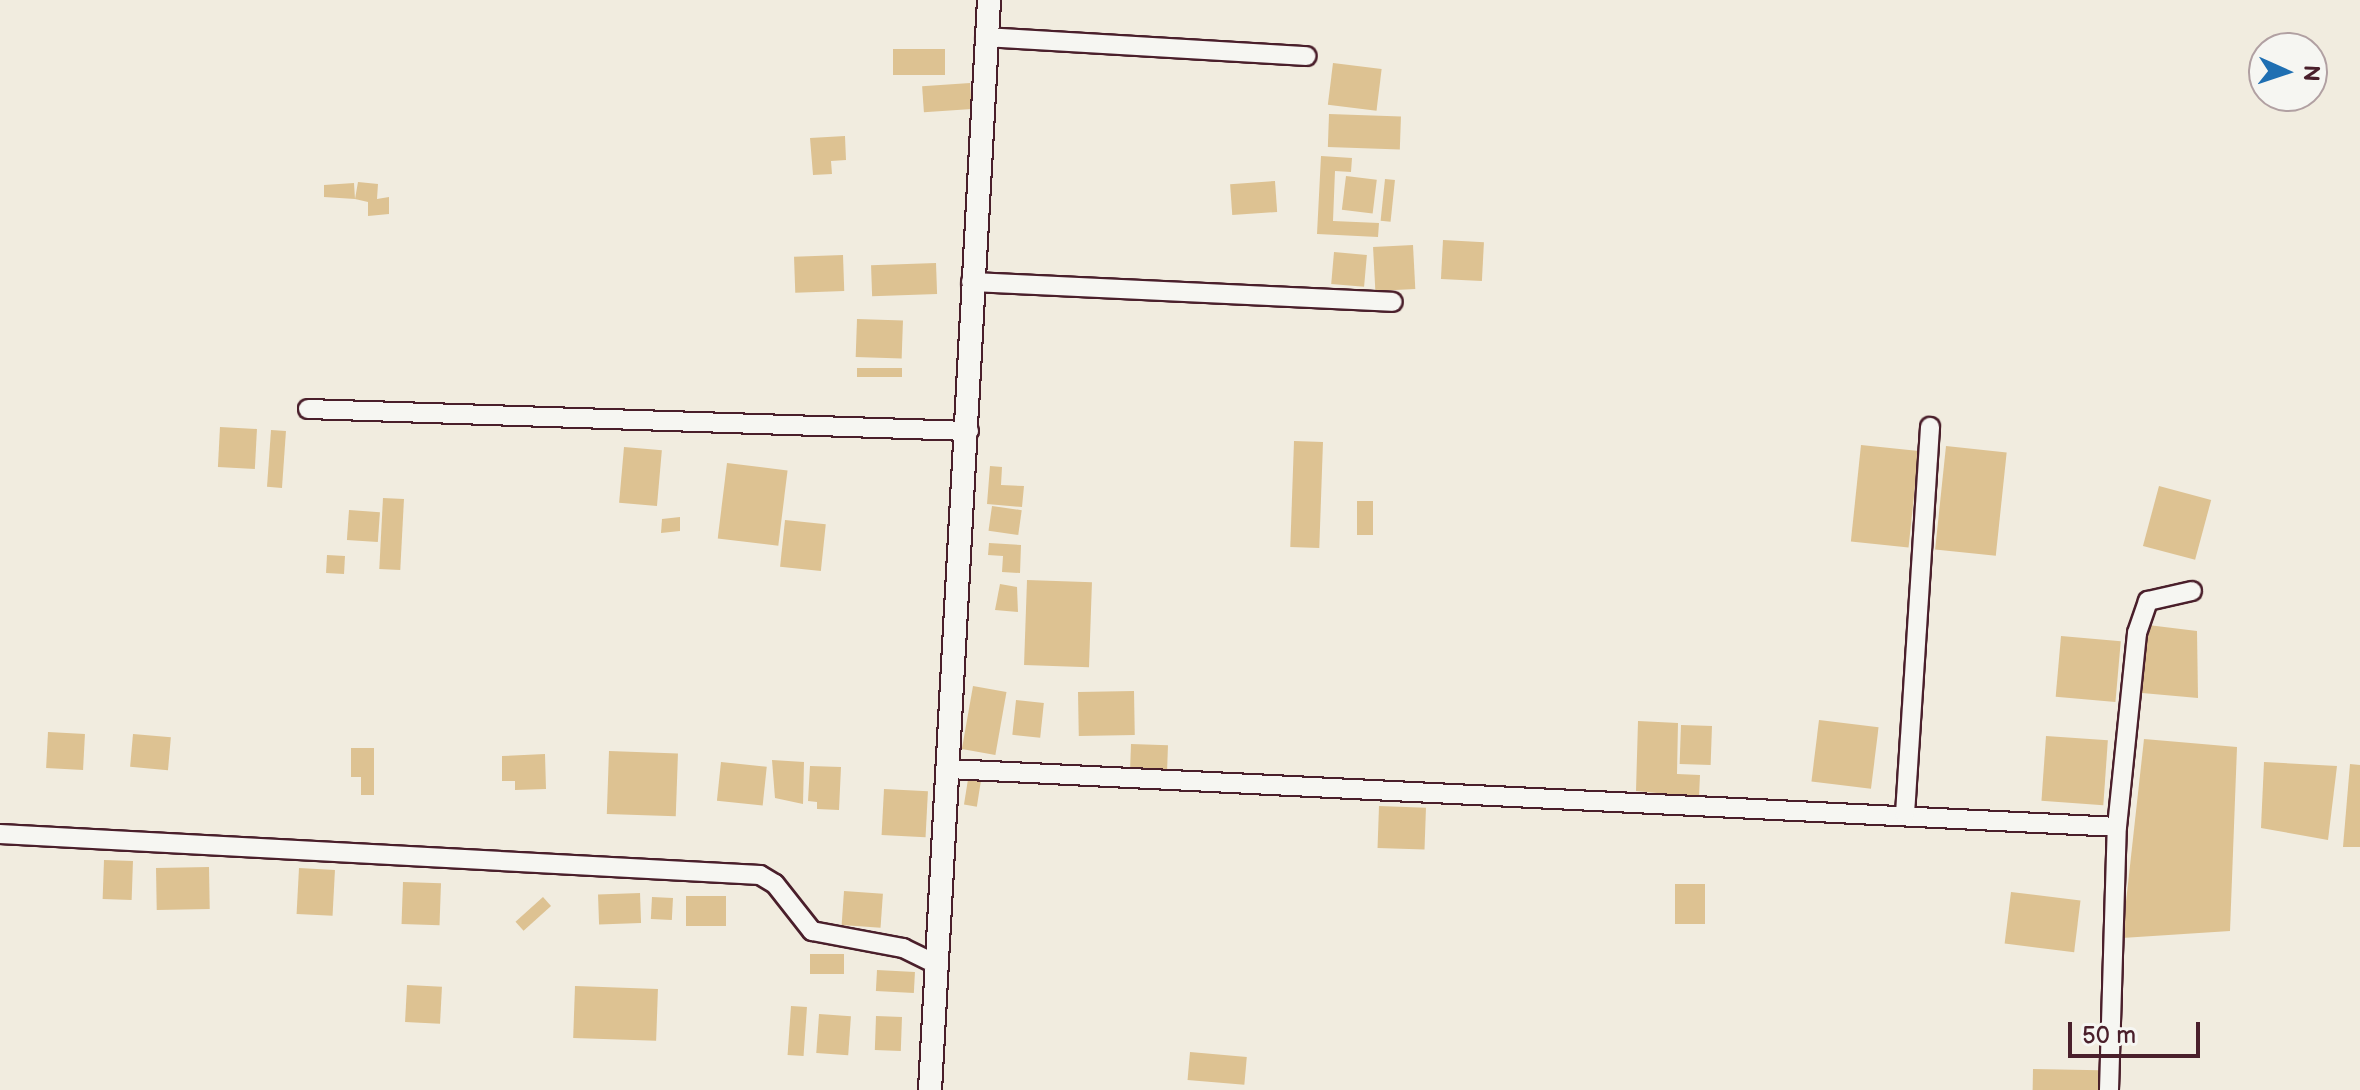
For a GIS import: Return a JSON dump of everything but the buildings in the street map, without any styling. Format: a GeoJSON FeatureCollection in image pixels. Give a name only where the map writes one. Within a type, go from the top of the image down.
{"type":"FeatureCollection","features":[{"type":"Feature","properties":{"kind":"street"},"geometry":{"type":"LineString","coordinates":[[930,1090],[969,431],[971,282],[989,0]]}},
{"type":"Feature","properties":{"kind":"street"},"geometry":{"type":"LineString","coordinates":[[985,37],[1306,56]]}},
{"type":"Feature","properties":{"kind":"street"},"geometry":{"type":"LineString","coordinates":[[971,282],[1393,302]]}},
{"type":"Feature","properties":{"kind":"street"},"geometry":{"type":"LineString","coordinates":[[308,409],[969,431]]}},
{"type":"Feature","properties":{"kind":"street"},"geometry":{"type":"LineString","coordinates":[[1905,814],[1930,427]]}},
{"type":"Feature","properties":{"kind":"street"},"geometry":{"type":"LineString","coordinates":[[2109,1090],[2117,827],[2141,612],[2148,601],[2192,591]]}},
{"type":"Feature","properties":{"kind":"street"},"geometry":{"type":"LineString","coordinates":[[949,769],[1905,814],[2117,827]]}},
{"type":"Feature","properties":{"kind":"street"},"geometry":{"type":"LineString","coordinates":[[0,834],[760,875],[775,884],[812,931],[903,948],[938,965]]}}]}
